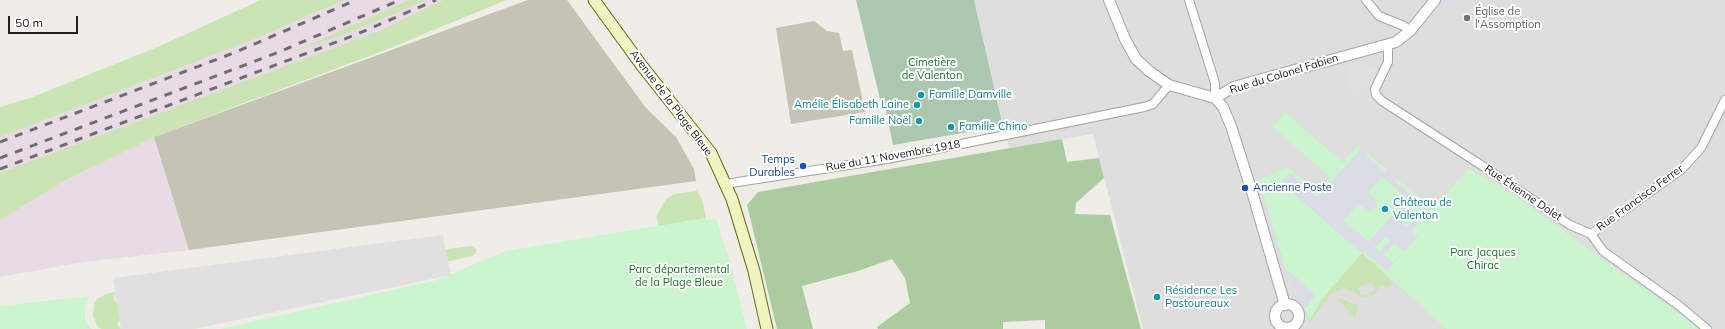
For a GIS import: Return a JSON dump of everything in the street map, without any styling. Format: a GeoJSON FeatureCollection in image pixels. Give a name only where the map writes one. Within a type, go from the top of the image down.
{"type":"FeatureCollection","features":[{"type":"Feature","properties":{"kind":"main road","name":"Avenue de la Plage Bleue"},"geometry":{"type":"LineString","coordinates":[[594,0],[642,66],[711,153],[732,199],[754,271],[767,329]]}},
{"type":"Feature","properties":{"kind":"street"},"geometry":{"type":"LineString","coordinates":[[1109,0],[1125,39],[1136,58],[1149,71],[1169,85],[1215,98],[1216,83],[1189,0]]}},
{"type":"Feature","properties":{"kind":"street"},"geometry":{"type":"LineString","coordinates":[[1366,0],[1379,16],[1404,26],[1410,31]]}},
{"type":"Feature","properties":{"kind":"street","name":"Rue du Colonel Fabien"},"geometry":{"type":"LineString","coordinates":[[1285,305],[1231,126],[1223,106],[1215,98],[1234,87],[1396,42],[1410,31],[1435,0]]}},
{"type":"Feature","properties":{"kind":"street","name":"Rue Étienne Dolet"},"geometry":{"type":"LineString","coordinates":[[1388,44],[1388,62],[1375,89],[1376,95],[1382,101],[1478,162],[1570,226],[1591,234]]}},
{"type":"Feature","properties":{"kind":"street","name":"Rue du 11 Novembre 1918"},"geometry":{"type":"LineString","coordinates":[[726,184],[887,159],[1144,107],[1152,104],[1169,85]]}},
{"type":"Feature","properties":{"kind":"street","name":"Rue Francisco Ferrer"},"geometry":{"type":"LineString","coordinates":[[1591,234],[1682,169],[1701,148],[1725,100]]}},
{"type":"Feature","properties":{"kind":"street"},"geometry":{"type":"LineString","coordinates":[[1591,234],[1603,251],[1677,304],[1707,329]]}},
{"type":"Feature","properties":{"kind":"street"},"geometry":{"type":"LineString","coordinates":[[1285,305],[1293,306],[1298,312],[1298,320],[1294,328],[1275,326],[1276,312],[1285,305]]}},
{"type":"Feature","properties":{"kind":"shaded area"},"geometry":{"type":"Polygon","coordinates":[[[261,0],[504,0],[312,77],[155,136],[189,250],[84,262],[0,277],[0,107],[30,98],[160,46],[261,0]]]}},
{"type":"Feature","properties":{"kind":"shaded area"},"geometry":{"type":"Polygon","coordinates":[[[528,0],[567,0],[646,108],[676,137],[694,169],[696,181],[189,250],[154,137],[528,0]]]}},
{"type":"Feature","properties":{"kind":"shaded area"},"geometry":{"type":"Polygon","coordinates":[[[974,0],[1725,0],[1725,329],[1143,329],[1093,134],[1009,148],[974,0]]]}},
{"type":"Feature","properties":{"kind":"shaded area"},"geometry":{"type":"Polygon","coordinates":[[[1444,0],[1452,0],[1450,8],[1452,9],[1448,12],[1437,9],[1444,0]]]}},
{"type":"Feature","properties":{"kind":"shaded area"},"geometry":{"type":"Polygon","coordinates":[[[814,21],[827,31],[839,33],[843,51],[852,50],[865,112],[791,124],[776,28],[814,21]]]}},
{"type":"Feature","properties":{"kind":"shaded area"},"geometry":{"type":"Polygon","coordinates":[[[1363,61],[1378,69],[1365,90],[1358,87],[1356,91],[1349,87],[1350,83],[1344,79],[1353,63],[1360,67],[1363,61]]]}},
{"type":"Feature","properties":{"kind":"shaded area"},"geometry":{"type":"Polygon","coordinates":[[[1362,148],[1368,152],[1366,155],[1385,172],[1387,170],[1397,178],[1395,181],[1436,216],[1387,271],[1364,252],[1361,253],[1281,182],[1290,173],[1318,197],[1362,148]],[[1382,177],[1368,193],[1377,201],[1378,204],[1370,213],[1359,204],[1344,220],[1369,242],[1401,205],[1398,202],[1401,199],[1404,202],[1407,198],[1382,177]],[[1411,201],[1396,218],[1407,228],[1422,211],[1411,201]],[[1425,214],[1411,232],[1416,237],[1432,220],[1425,214]],[[1386,236],[1375,248],[1380,252],[1391,240],[1386,236]],[[1394,243],[1384,255],[1393,263],[1404,251],[1394,243]]]}},
{"type":"Feature","properties":{"kind":"shaded area"},"geometry":{"type":"Polygon","coordinates":[[[443,235],[451,275],[194,329],[121,329],[113,278],[443,235]]]}},
{"type":"Feature","properties":{"kind":"shaded area"},"geometry":{"type":"Polygon","coordinates":[[[1286,269],[1316,295],[1304,309],[1294,296],[1286,269]]]}},
{"type":"Feature","properties":{"kind":"green space"},"geometry":{"type":"Polygon","coordinates":[[[261,0],[344,0],[257,38],[0,137],[0,107],[30,98],[160,46],[261,0]]]}},
{"type":"Feature","properties":{"kind":"green space"},"geometry":{"type":"Polygon","coordinates":[[[409,0],[426,0],[351,32],[289,54],[409,0]]]}},
{"type":"Feature","properties":{"kind":"green space"},"geometry":{"type":"Polygon","coordinates":[[[443,0],[506,0],[388,49],[154,137],[62,182],[0,220],[0,173],[384,29],[443,0]]]}},
{"type":"Feature","properties":{"kind":"green space","name":"Cimetière de Valenton"},"geometry":{"type":"Polygon","coordinates":[[[856,0],[974,0],[1003,126],[893,145],[884,102],[881,103],[856,0]]]}},
{"type":"Feature","properties":{"kind":"green space"},"geometry":{"type":"Polygon","coordinates":[[[1156,104],[1158,108],[1151,111],[985,145],[984,141],[1156,104]]]}},
{"type":"Feature","properties":{"kind":"green space","name":"Parc Jacques Chirac"},"geometry":{"type":"Polygon","coordinates":[[[1285,112],[1342,162],[1358,145],[1433,210],[1468,169],[1511,193],[1700,329],[1447,329],[1362,253],[1321,300],[1310,320],[1302,305],[1294,296],[1259,180],[1288,167],[1317,192],[1330,177],[1273,127],[1285,112]]]}},
{"type":"Feature","properties":{"kind":"green space"},"geometry":{"type":"Polygon","coordinates":[[[1062,139],[1067,162],[1099,158],[1104,178],[1076,203],[1075,214],[1110,215],[1141,329],[1045,329],[1045,320],[1003,322],[1003,329],[878,329],[877,327],[910,303],[905,278],[892,259],[858,271],[802,286],[813,329],[777,329],[747,205],[758,192],[1062,139]]]}},
{"type":"Feature","properties":{"kind":"green space"},"geometry":{"type":"Polygon","coordinates":[[[971,144],[971,147],[891,164],[891,161],[971,144]]]}},
{"type":"Feature","properties":{"kind":"green space"},"geometry":{"type":"Polygon","coordinates":[[[885,162],[885,165],[756,184],[756,181],[885,162]]]}},
{"type":"Feature","properties":{"kind":"green space"},"geometry":{"type":"Polygon","coordinates":[[[697,191],[702,199],[706,218],[659,226],[656,216],[666,199],[674,194],[697,191]]]}},
{"type":"Feature","properties":{"kind":"green space","name":"Parc départemental de la Plage Bleue"},"geometry":{"type":"Polygon","coordinates":[[[706,218],[707,220],[716,219],[729,258],[747,329],[220,329],[437,280],[506,251],[706,218]]]}},
{"type":"Feature","properties":{"kind":"green space"},"geometry":{"type":"Polygon","coordinates":[[[471,246],[476,249],[476,254],[473,256],[122,323],[119,321],[117,324],[121,329],[101,329],[97,326],[93,316],[94,304],[97,299],[106,294],[115,292],[114,300],[117,302],[393,256],[471,246]]]}},
{"type":"Feature","properties":{"kind":"green space"},"geometry":{"type":"Polygon","coordinates":[[[1362,253],[1392,276],[1390,278],[1379,268],[1392,283],[1387,289],[1382,285],[1375,294],[1370,296],[1369,293],[1375,291],[1372,282],[1358,287],[1361,296],[1367,294],[1368,297],[1360,296],[1345,289],[1343,286],[1343,289],[1335,291],[1329,296],[1307,326],[1310,320],[1306,315],[1304,308],[1321,299],[1362,253]]]}},
{"type":"Feature","properties":{"kind":"green space"},"geometry":{"type":"Polygon","coordinates":[[[90,296],[85,307],[85,319],[92,329],[0,329],[0,306],[90,296]]]}},
{"type":"Feature","properties":{"kind":"green space"},"geometry":{"type":"Polygon","coordinates":[[[1336,297],[1358,305],[1355,318],[1336,297]]]}},
{"type":"Feature","properties":{"kind":"railway"},"geometry":{"type":"LineString","coordinates":[[0,142],[236,52],[356,0]]}},
{"type":"Feature","properties":{"kind":"railway"},"geometry":{"type":"LineString","coordinates":[[0,158],[279,52],[400,0]]}},
{"type":"Feature","properties":{"kind":"railway"},"geometry":{"type":"LineString","coordinates":[[0,169],[355,35],[436,0]]}},
{"type":"Feature","properties":{"kind":"place","name":"Église de l'Assomption"},"geometry":{"type":"Point","coordinates":[1467,18]}},
{"type":"Feature","properties":{"kind":"place","name":"Famille Damville"},"geometry":{"type":"Point","coordinates":[921,95]}},
{"type":"Feature","properties":{"kind":"place","name":"Amélie Élisabeth Laine"},"geometry":{"type":"Point","coordinates":[917,105]}},
{"type":"Feature","properties":{"kind":"place","name":"Famille Noël"},"geometry":{"type":"Point","coordinates":[919,121]}},
{"type":"Feature","properties":{"kind":"place","name":"Famille Chino"},"geometry":{"type":"Point","coordinates":[951,127]}},
{"type":"Feature","properties":{"kind":"place","name":"Temps Durables"},"geometry":{"type":"Point","coordinates":[803,166]}},
{"type":"Feature","properties":{"kind":"place","name":"Ancienne Poste"},"geometry":{"type":"Point","coordinates":[1245,188]}},
{"type":"Feature","properties":{"kind":"place","name":"Château de Valenton"},"geometry":{"type":"Point","coordinates":[1385,209]}},
{"type":"Feature","properties":{"kind":"place","name":"Résidence Les Pastoureaux"},"geometry":{"type":"Point","coordinates":[1157,297]}}]}
